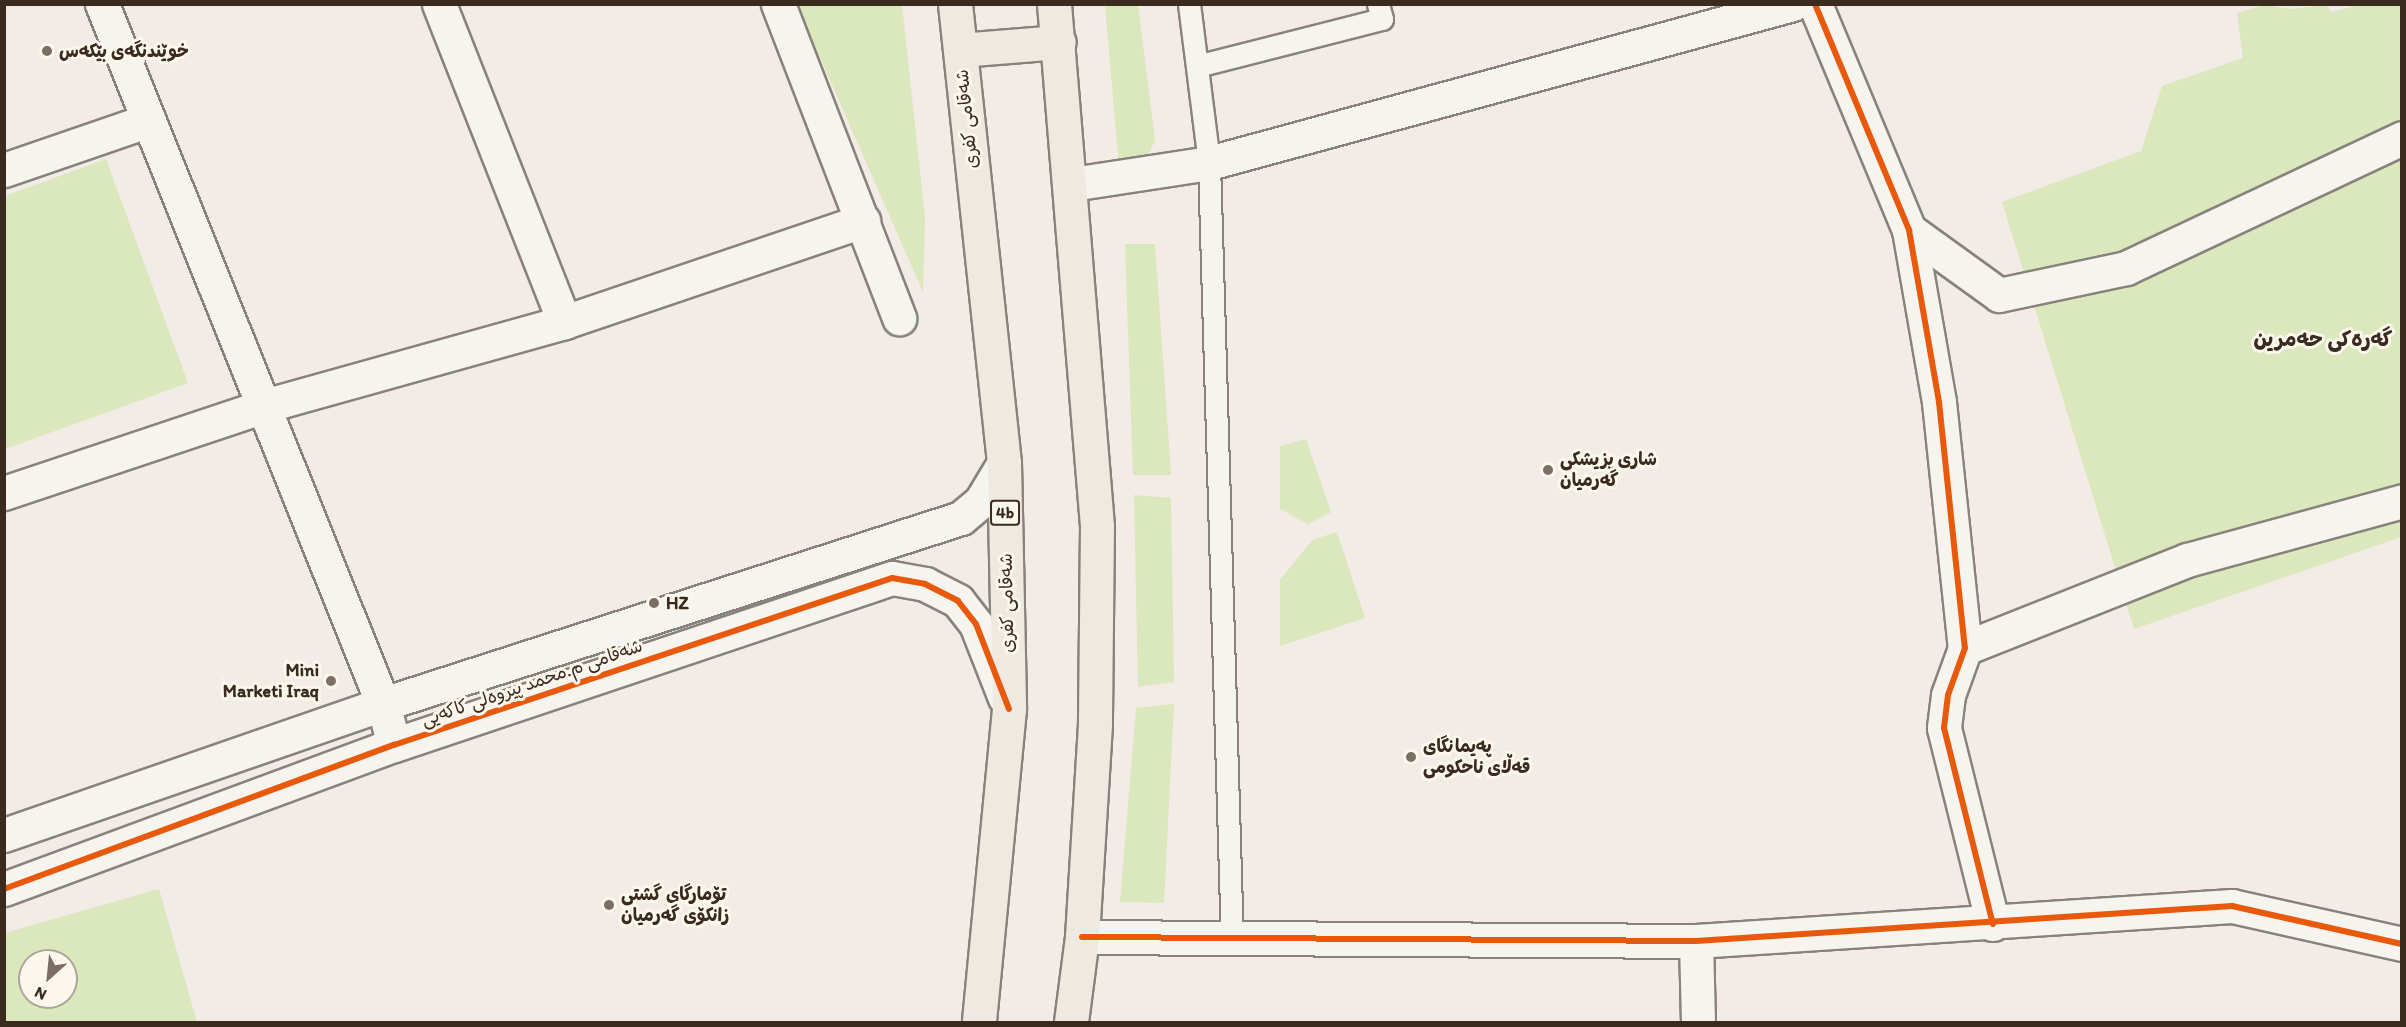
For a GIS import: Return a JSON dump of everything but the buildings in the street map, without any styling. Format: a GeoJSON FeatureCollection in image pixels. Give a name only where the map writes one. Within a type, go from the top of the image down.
{"type":"FeatureCollection","features":[{"type":"Feature","properties":{"kind":"highway","name":"شەقامی کفری"},"geometry":{"type":"LineString","coordinates":[[954,4],[1004,463],[1009,709],[979,1023]]}},
{"type":"Feature","properties":{"kind":"highway"},"geometry":{"type":"LineString","coordinates":[[1054,4],[1072,184],[1097,526],[1095,724],[1082,937],[1071,1023]]}},
{"type":"Feature","properties":{"kind":"highway"},"geometry":{"type":"LineString","coordinates":[[960,50],[1059,42]]}},
{"type":"Feature","properties":{"kind":"street"},"geometry":{"type":"LineString","coordinates":[[102,4],[383,704],[394,745]]}},
{"type":"Feature","properties":{"kind":"street"},"geometry":{"type":"LineString","coordinates":[[439,4],[564,322]]}},
{"type":"Feature","properties":{"kind":"street"},"geometry":{"type":"LineString","coordinates":[[778,4],[900,318]]}},
{"type":"Feature","properties":{"kind":"street"},"geometry":{"type":"LineString","coordinates":[[1815,4],[1909,230],[1939,402],[1965,648],[1948,695],[1944,728],[1993,924]]}},
{"type":"Feature","properties":{"kind":"street"},"geometry":{"type":"LineString","coordinates":[[1072,184],[1209,163],[1779,7]]}},
{"type":"Feature","properties":{"kind":"street"},"geometry":{"type":"LineString","coordinates":[[4,170],[149,120]]}},
{"type":"Feature","properties":{"kind":"street"},"geometry":{"type":"LineString","coordinates":[[1909,230],[2000,295],[2126,268],[2402,138]]}},
{"type":"Feature","properties":{"kind":"street"},"geometry":{"type":"LineString","coordinates":[[4,493],[264,406],[564,322],[863,221]]}},
{"type":"Feature","properties":{"kind":"street","name":"شەقامی م.محمد پیروەلی کاکەیی"},"geometry":{"type":"LineString","coordinates":[[4,835],[383,704],[961,518],[981,501],[1004,463]]}},
{"type":"Feature","properties":{"kind":"street"},"geometry":{"type":"LineString","coordinates":[[1965,648],[2187,560],[2402,501]]}},
{"type":"Feature","properties":{"kind":"street","name":"شەقامی م.محمد پیروەلی کاکەیی"},"geometry":{"type":"LineString","coordinates":[[4,889],[394,745],[892,578],[925,584],[958,601],[976,624],[1009,709]]}},
{"type":"Feature","properties":{"kind":"street"},"geometry":{"type":"LineString","coordinates":[[1082,937],[1116,933],[1232,941],[1696,941],[1993,924],[2232,906],[2402,944]]}},
{"type":"Feature","properties":{"kind":"street"},"geometry":{"type":"LineString","coordinates":[[1696,941],[1698,1023]]}},
{"type":"Feature","properties":{"kind":"lane"},"geometry":{"type":"LineString","coordinates":[[1189,4],[1209,163],[1232,941]]}},
{"type":"Feature","properties":{"kind":"lane"},"geometry":{"type":"LineString","coordinates":[[1197,66],[1382,19],[1378,4]]}},
{"type":"Feature","properties":{"kind":"green space"},"geometry":{"type":"Polygon","coordinates":[[[797,5],[902,5],[925,217],[923,292],[797,5]]]}},
{"type":"Feature","properties":{"kind":"green space"},"geometry":{"type":"Polygon","coordinates":[[[1105,5],[1138,5],[1155,140],[1146,160],[1119,167],[1105,5]]]}},
{"type":"Feature","properties":{"kind":"green space"},"geometry":{"type":"Polygon","coordinates":[[[2265,5],[2289,9],[2326,5],[2331,12],[2359,5],[2401,5],[2401,537],[2134,629],[2002,202],[2141,151],[2162,86],[2243,58],[2237,13],[2265,5]]]}},
{"type":"Feature","properties":{"kind":"green space"},"geometry":{"type":"Polygon","coordinates":[[[106,159],[188,383],[5,449],[5,196],[106,159]]]}},
{"type":"Feature","properties":{"kind":"green space"},"geometry":{"type":"Polygon","coordinates":[[[1125,244],[1155,244],[1171,475],[1133,475],[1125,244]]]}},
{"type":"Feature","properties":{"kind":"green space"},"geometry":{"type":"Polygon","coordinates":[[[1306,439],[1331,512],[1308,524],[1280,509],[1280,446],[1306,439]]]}},
{"type":"Feature","properties":{"kind":"green space"},"geometry":{"type":"Polygon","coordinates":[[[1134,495],[1171,498],[1174,682],[1138,687],[1134,495]]]}},
{"type":"Feature","properties":{"kind":"green space"},"geometry":{"type":"Polygon","coordinates":[[[1337,532],[1365,618],[1280,646],[1280,580],[1312,540],[1337,532]]]}},
{"type":"Feature","properties":{"kind":"green space"},"geometry":{"type":"Polygon","coordinates":[[[1174,704],[1164,903],[1120,902],[1136,708],[1174,704]]]}},
{"type":"Feature","properties":{"kind":"green space"},"geometry":{"type":"Polygon","coordinates":[[[159,889],[197,1022],[5,1022],[5,933],[159,889]]]}},
{"type":"Feature","properties":{"kind":"cycle path"},"geometry":{"type":"LineString","coordinates":[[1815,4],[1909,230],[1939,402],[1965,648],[1948,695],[1944,728],[1993,924]]}},
{"type":"Feature","properties":{"kind":"cycle path"},"geometry":{"type":"LineString","coordinates":[[4,889],[394,745],[892,578],[925,584],[958,601],[976,624],[1009,709]]}},
{"type":"Feature","properties":{"kind":"cycle path"},"geometry":{"type":"LineString","coordinates":[[1082,937],[1696,941],[2232,906],[2402,944]]}},
{"type":"Feature","properties":{"kind":"place","name":"خوێندنگەی بێکەس"},"geometry":{"type":"Point","coordinates":[47,51]}},
{"type":"Feature","properties":{"kind":"place","name":"شاری پزیشکی گەرمیان"},"geometry":{"type":"Point","coordinates":[1548,470]}},
{"type":"Feature","properties":{"kind":"place","name":"HZ"},"geometry":{"type":"Point","coordinates":[654,603]}},
{"type":"Feature","properties":{"kind":"place","name":"Mini Marketi Iraq"},"geometry":{"type":"Point","coordinates":[331,681]}},
{"type":"Feature","properties":{"kind":"place","name":"پەیمانگای قەڵای ناحکومی"},"geometry":{"type":"Point","coordinates":[1411,757]}},
{"type":"Feature","properties":{"kind":"place","name":"تۆمارگای گشتی زانکۆی گەرمیان"},"geometry":{"type":"Point","coordinates":[609,905]}},
{"type":"Feature","properties":{"kind":"district","name":"گەرەکی حەمرین"},"geometry":{"type":"Point","coordinates":[2323,339]}}]}
